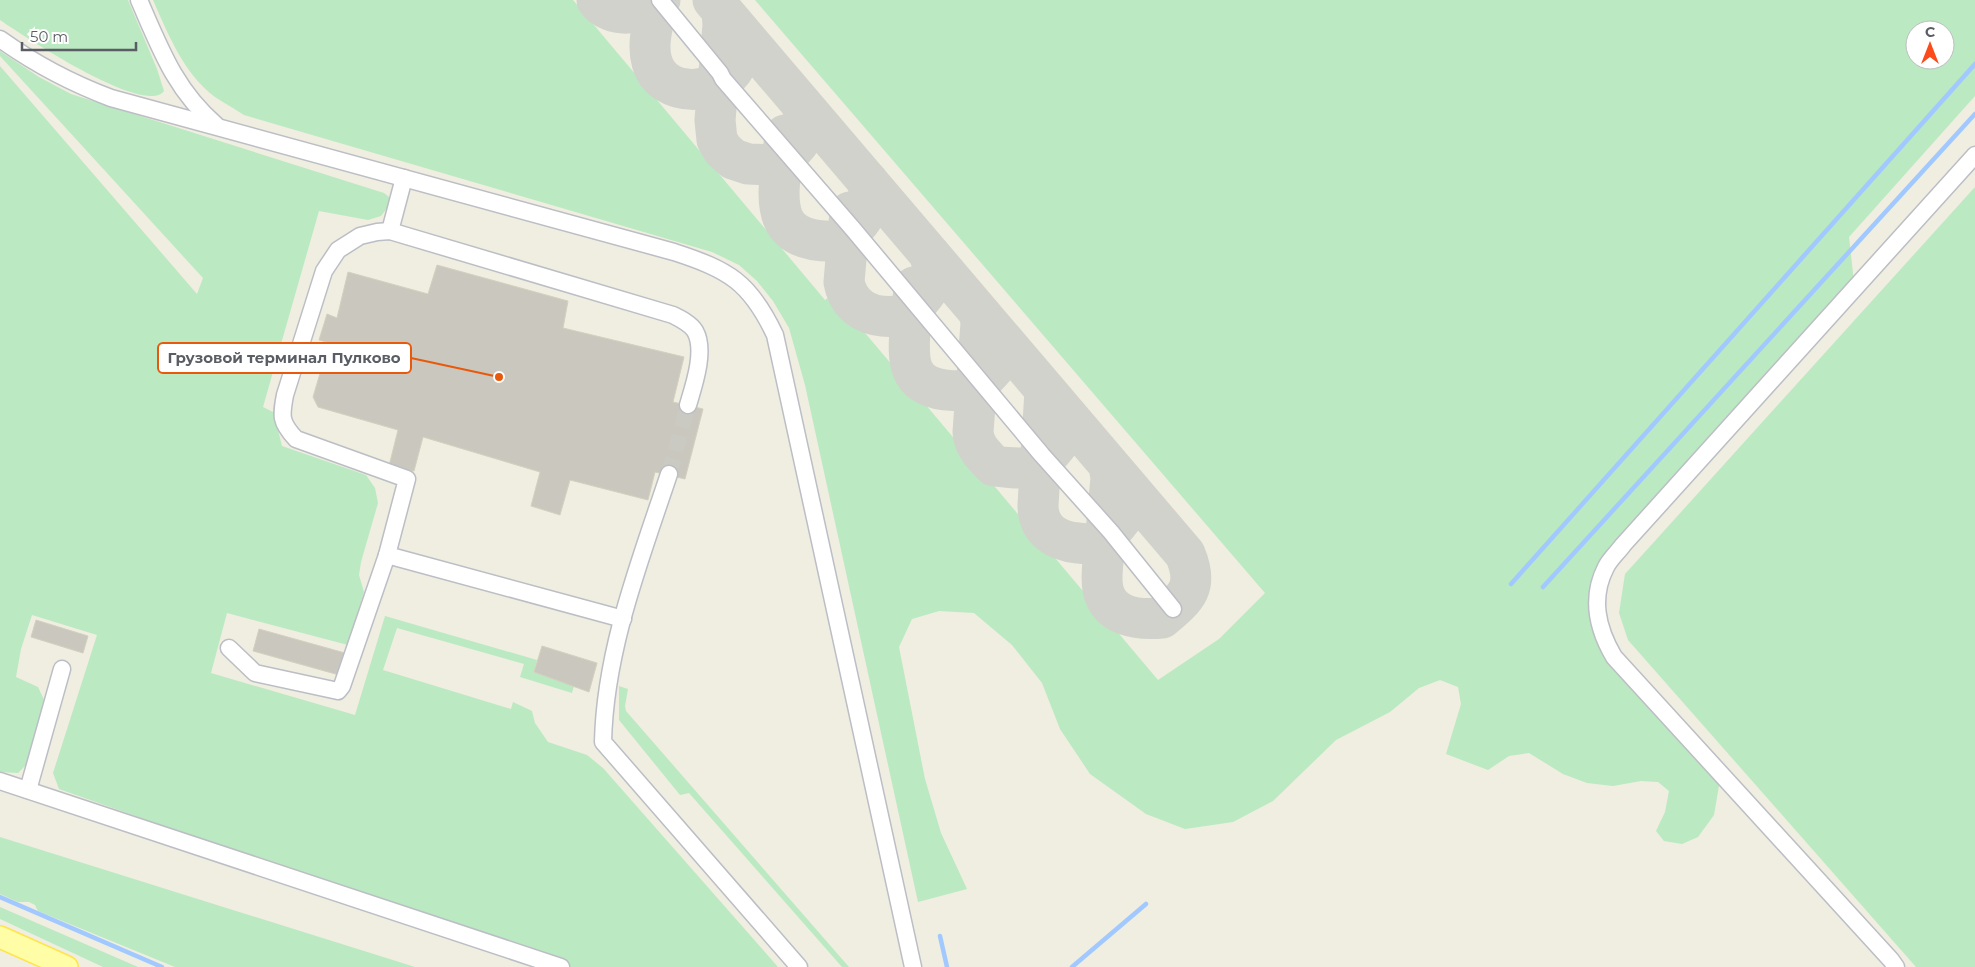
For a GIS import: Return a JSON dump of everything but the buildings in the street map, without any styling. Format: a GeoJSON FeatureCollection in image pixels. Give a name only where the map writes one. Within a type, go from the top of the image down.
{"type":"FeatureCollection","features":[{"type":"Feature","properties":{"kind":"main road"},"geometry":{"type":"LineString","coordinates":[[0,937],[67,967]]}},
{"type":"Feature","properties":{"kind":"street"},"geometry":{"type":"LineString","coordinates":[[139,0],[159,49],[181,88],[200,111],[222,130]]}},
{"type":"Feature","properties":{"kind":"street"},"geometry":{"type":"LineString","coordinates":[[660,0],[720,73],[723,80],[853,229],[1173,609]]}},
{"type":"Feature","properties":{"kind":"street"},"geometry":{"type":"LineString","coordinates":[[0,39],[28,59],[74,84],[111,98],[702,261],[730,276],[749,291],[763,310],[775,335],[913,967]]}},
{"type":"Feature","properties":{"kind":"street"},"geometry":{"type":"LineString","coordinates":[[1896,967],[1614,656],[1603,639],[1597,604],[1599,586],[1606,566],[1975,154]]}},
{"type":"Feature","properties":{"kind":"street"},"geometry":{"type":"LineString","coordinates":[[390,231],[404,178]]}},
{"type":"Feature","properties":{"kind":"street"},"geometry":{"type":"LineString","coordinates":[[229,648],[255,673],[338,691],[342,686],[388,555],[407,479],[296,439],[285,428],[281,413],[324,271],[338,250],[360,236],[390,231],[673,315],[684,320],[695,331],[700,350],[688,405]]}},
{"type":"Feature","properties":{"kind":"street"},"geometry":{"type":"LineString","coordinates":[[669,474],[643,550],[623,619],[604,706],[603,742],[799,967]]}},
{"type":"Feature","properties":{"kind":"street"},"geometry":{"type":"LineString","coordinates":[[388,555],[623,619]]}},
{"type":"Feature","properties":{"kind":"street"},"geometry":{"type":"LineString","coordinates":[[28,790],[62,669]]}},
{"type":"Feature","properties":{"kind":"street"},"geometry":{"type":"LineString","coordinates":[[0,782],[561,967]]}},
{"type":"Feature","properties":{"kind":"green space"},"geometry":{"type":"Polygon","coordinates":[[[0,0],[128,0],[157,69],[164,91],[152,96],[133,93],[83,71],[0,20],[0,0]]]}},
{"type":"Feature","properties":{"kind":"green space"},"geometry":{"type":"Polygon","coordinates":[[[153,0],[573,0],[825,300],[833,295],[1158,680],[1219,639],[1265,593],[755,0],[1975,0],[1975,96],[1849,237],[1854,282],[1601,568],[1609,658],[1720,780],[1714,815],[1698,837],[1682,844],[1664,841],[1656,831],[1665,812],[1669,791],[1658,782],[1641,781],[1613,786],[1587,783],[1563,774],[1529,753],[1509,756],[1488,770],[1446,754],[1461,704],[1458,687],[1440,680],[1419,688],[1390,712],[1336,740],[1273,801],[1233,822],[1185,829],[1146,814],[1090,774],[1060,729],[1042,683],[1012,645],[974,613],[939,611],[912,619],[899,647],[925,779],[941,833],[967,889],[918,902],[805,385],[789,328],[773,301],[757,281],[739,265],[712,252],[244,115],[204,88],[194,77],[171,40],[153,0]]]}},
{"type":"Feature","properties":{"kind":"green space"},"geometry":{"type":"Polygon","coordinates":[[[0,51],[39,77],[71,94],[384,193],[389,197],[391,203],[381,216],[368,220],[319,211],[263,407],[281,416],[278,430],[282,446],[366,475],[375,488],[378,503],[359,575],[364,592],[348,645],[227,613],[211,673],[355,715],[385,616],[537,660],[534,672],[574,686],[572,693],[520,677],[524,664],[397,628],[383,670],[511,709],[513,702],[532,711],[535,723],[548,742],[587,755],[603,768],[778,967],[563,967],[59,789],[53,773],[97,635],[32,615],[21,649],[16,677],[38,687],[47,706],[32,759],[18,773],[0,772],[0,66],[197,294],[203,278],[0,56],[0,51]]]}},
{"type":"Feature","properties":{"kind":"green space"},"geometry":{"type":"Polygon","coordinates":[[[1975,187],[1975,967],[1916,967],[1628,640],[1619,613],[1625,574],[1975,187]]]}},
{"type":"Feature","properties":{"kind":"green space"},"geometry":{"type":"Polygon","coordinates":[[[619,686],[628,689],[626,711],[849,967],[842,967],[689,793],[680,795],[619,720],[619,686]]]}},
{"type":"Feature","properties":{"kind":"green space"},"geometry":{"type":"Polygon","coordinates":[[[0,837],[415,967],[175,967],[38,911],[35,905],[29,902],[18,902],[0,894],[0,837]]]}},
{"type":"Feature","properties":{"kind":"green space"},"geometry":{"type":"Polygon","coordinates":[[[0,907],[138,967],[103,967],[0,919],[0,907]]]}},
{"type":"Feature","properties":{"kind":"waterway"},"geometry":{"type":"LineString","coordinates":[[1511,584],[1975,64]]}},
{"type":"Feature","properties":{"kind":"waterway"},"geometry":{"type":"LineString","coordinates":[[1543,587],[1975,114]]}},
{"type":"Feature","properties":{"kind":"waterway"},"geometry":{"type":"LineString","coordinates":[[0,897],[162,967]]}},
{"type":"Feature","properties":{"kind":"waterway"},"geometry":{"type":"LineString","coordinates":[[1072,967],[1146,904]]}},
{"type":"Feature","properties":{"kind":"waterway"},"geometry":{"type":"LineString","coordinates":[[940,936],[947,967]]}},
{"type":"Feature","properties":{"kind":"taxiway"},"geometry":{"type":"LineString","coordinates":[[597,0],[603,6],[619,13],[637,12],[660,0]]}},
{"type":"Feature","properties":{"kind":"taxiway"},"geometry":{"type":"LineString","coordinates":[[657,0],[650,39],[650,54],[658,74],[667,83],[679,88],[705,88],[728,76],[736,65]]}},
{"type":"Feature","properties":{"kind":"taxiway"},"geometry":{"type":"LineString","coordinates":[[713,0],[1185,554],[1191,575],[1188,590],[1178,604],[1162,618],[1126,615],[1111,606],[1106,598],[1103,589],[1102,566],[1111,478],[1109,465]]}},
{"type":"Feature","properties":{"kind":"taxiway"},"geometry":{"type":"LineString","coordinates":[[722,11],[723,25],[715,120],[717,140],[723,150],[733,159],[748,164],[774,165],[790,152],[800,140],[805,126],[802,105]]}},
{"type":"Feature","properties":{"kind":"taxiway"},"geometry":{"type":"LineString","coordinates":[[785,135],[780,175],[780,210],[786,223],[797,234],[814,240],[839,241],[864,216],[868,202],[868,182]]}},
{"type":"Feature","properties":{"kind":"taxiway"},"geometry":{"type":"LineString","coordinates":[[850,212],[844,282],[852,301],[866,312],[884,316],[904,315],[924,296],[928,289],[932,274],[930,255]]}},
{"type":"Feature","properties":{"kind":"taxiway"},"geometry":{"type":"LineString","coordinates":[[914,287],[909,351],[912,369],[917,377],[923,383],[933,387],[961,391],[977,385],[994,368]]}},
{"type":"Feature","properties":{"kind":"taxiway"},"geometry":{"type":"LineString","coordinates":[[980,314],[981,323],[973,432],[977,446],[994,466],[1024,468],[1044,459],[1059,442]]}},
{"type":"Feature","properties":{"kind":"taxiway"},"geometry":{"type":"LineString","coordinates":[[1045,391],[1038,505],[1041,521],[1050,533],[1062,540],[1088,544],[1098,542],[1105,537],[1123,517]]}},
{"type":"Feature","properties":{"kind":"tunnel"},"geometry":{"type":"LineString","coordinates":[[669,474],[688,405]]}},
{"type":"Feature","properties":{"kind":"place","name":"Грузовой терминал Пулково"},"geometry":{"type":"Point","coordinates":[499,377]}}]}
